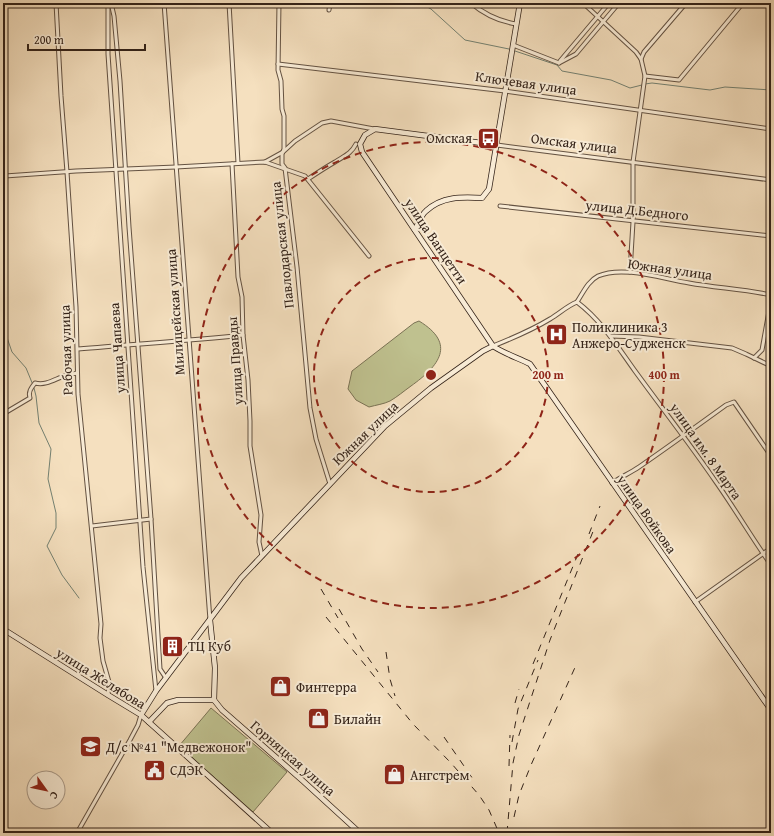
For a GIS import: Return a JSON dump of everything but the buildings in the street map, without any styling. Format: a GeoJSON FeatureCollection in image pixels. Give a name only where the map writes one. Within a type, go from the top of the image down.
{"type":"FeatureCollection","features":[{"type":"Feature","properties":{"kind":"street","name":"Рабочая улица"},"geometry":{"type":"LineString","coordinates":[[56,3],[61,96],[68,172],[78,349],[78,394],[102,624],[100,638],[102,661],[109,682],[108,695]]}},
{"type":"Feature","properties":{"kind":"street","name":"улица Чапаева"},"geometry":{"type":"LineString","coordinates":[[110,3],[114,16],[120,81],[125,169],[151,519],[160,669],[166,678]]}},
{"type":"Feature","properties":{"kind":"street","name":"улица Чапаева"},"geometry":{"type":"LineString","coordinates":[[110,3],[108,54],[143,567],[156,691]]}},
{"type":"Feature","properties":{"kind":"street","name":"Милицейская улица"},"geometry":{"type":"LineString","coordinates":[[164,3],[210,620]]}},
{"type":"Feature","properties":{"kind":"street"},"geometry":{"type":"LineString","coordinates":[[229,3],[238,163]]}},
{"type":"Feature","properties":{"kind":"street","name":"Павлодарская улица"},"geometry":{"type":"LineString","coordinates":[[279,3],[280,21],[278,64],[281,81],[282,110],[284,116],[284,149],[282,164],[285,168],[297,267],[310,408],[321,460],[330,484]]}},
{"type":"Feature","properties":{"kind":"street"},"geometry":{"type":"LineString","coordinates":[[329,10],[330,3]]}},
{"type":"Feature","properties":{"kind":"street"},"geometry":{"type":"LineString","coordinates":[[471,3],[482,13],[495,19],[516,24]]}},
{"type":"Feature","properties":{"kind":"street"},"geometry":{"type":"LineString","coordinates":[[415,230],[425,211],[441,200],[460,197],[482,198],[489,189],[520,3]]}},
{"type":"Feature","properties":{"kind":"street"},"geometry":{"type":"LineString","coordinates":[[583,3],[636,52],[641,59],[645,76],[633,162],[633,222],[630,272]]}},
{"type":"Feature","properties":{"kind":"street"},"geometry":{"type":"LineString","coordinates":[[559,62],[609,3]]}},
{"type":"Feature","properties":{"kind":"street"},"geometry":{"type":"LineString","coordinates":[[513,45],[559,62],[576,54],[619,3]]}},
{"type":"Feature","properties":{"kind":"street"},"geometry":{"type":"LineString","coordinates":[[641,59],[644,52],[686,3]]}},
{"type":"Feature","properties":{"kind":"street"},"geometry":{"type":"LineString","coordinates":[[645,76],[679,80],[743,3]]}},
{"type":"Feature","properties":{"kind":"street","name":"Ключевая улица"},"geometry":{"type":"LineString","coordinates":[[278,64],[505,91],[771,129]]}},
{"type":"Feature","properties":{"kind":"street","name":"Омская улица"},"geometry":{"type":"LineString","coordinates":[[265,162],[283,152],[295,140],[322,123],[331,121],[375,129],[771,180]]}},
{"type":"Feature","properties":{"kind":"street","name":"улица Ванцетти"},"geometry":{"type":"LineString","coordinates":[[375,129],[365,135],[360,144],[362,152],[493,346]]}},
{"type":"Feature","properties":{"kind":"street"},"geometry":{"type":"LineString","coordinates":[[308,179],[345,157],[353,151],[356,144]]}},
{"type":"Feature","properties":{"kind":"street"},"geometry":{"type":"LineString","coordinates":[[5,176],[265,162],[305,176],[369,256]]}},
{"type":"Feature","properties":{"kind":"street","name":"улица Правды"},"geometry":{"type":"LineString","coordinates":[[232,164],[243,335],[248,380],[250,446],[261,515],[259,542],[262,556]]}},
{"type":"Feature","properties":{"kind":"street","name":"улица Д.Бедного"},"geometry":{"type":"LineString","coordinates":[[500,206],[633,222],[771,236]]}},
{"type":"Feature","properties":{"kind":"street","name":"Южная улица"},"geometry":{"type":"LineString","coordinates":[[141,715],[156,691],[241,578],[385,426],[431,388],[483,351],[534,328],[550,319],[571,304],[577,302],[589,284],[598,276],[613,273],[630,272],[691,284],[748,290],[771,295]]}},
{"type":"Feature","properties":{"kind":"street"},"geometry":{"type":"LineString","coordinates":[[754,358],[762,350],[771,300]]}},
{"type":"Feature","properties":{"kind":"street","name":"улица им. 8 Марта"},"geometry":{"type":"LineString","coordinates":[[577,302],[588,310],[611,336],[716,481],[771,565]]}},
{"type":"Feature","properties":{"kind":"street"},"geometry":{"type":"LineString","coordinates":[[78,349],[128,344],[188,341],[243,335]]}},
{"type":"Feature","properties":{"kind":"street"},"geometry":{"type":"LineString","coordinates":[[611,336],[639,337],[732,348],[771,366]]}},
{"type":"Feature","properties":{"kind":"street","name":"улица Войкова"},"geometry":{"type":"LineString","coordinates":[[493,346],[530,364],[771,710]]}},
{"type":"Feature","properties":{"kind":"street"},"geometry":{"type":"LineString","coordinates":[[3,414],[30,398],[29,394],[31,387],[35,383],[41,384],[77,373]]}},
{"type":"Feature","properties":{"kind":"street"},"geometry":{"type":"LineString","coordinates":[[612,483],[620,477],[632,472],[726,405],[734,402],[771,456]]}},
{"type":"Feature","properties":{"kind":"street"},"geometry":{"type":"LineString","coordinates":[[92,526],[151,519]]}},
{"type":"Feature","properties":{"kind":"street"},"geometry":{"type":"LineString","coordinates":[[695,602],[771,548]]}},
{"type":"Feature","properties":{"kind":"street"},"geometry":{"type":"LineString","coordinates":[[149,722],[167,703],[178,700],[214,700],[215,668],[210,620]]}},
{"type":"Feature","properties":{"kind":"street","name":"улица Желябова"},"geometry":{"type":"LineString","coordinates":[[3,629],[141,715],[272,833]]}},
{"type":"Feature","properties":{"kind":"street","name":"Горняцкая улица"},"geometry":{"type":"LineString","coordinates":[[214,700],[222,710],[360,833]]}},
{"type":"Feature","properties":{"kind":"street"},"geometry":{"type":"LineString","coordinates":[[77,833],[130,740],[138,725],[141,715]]}},
{"type":"Feature","properties":{"kind":"green space"},"geometry":{"type":"Polygon","coordinates":[[[419,321],[431,330],[438,338],[441,346],[440,355],[436,363],[421,378],[390,401],[369,407],[356,400],[348,389],[352,371],[414,323],[419,321]]]}},
{"type":"Feature","properties":{"kind":"green space"},"geometry":{"type":"Polygon","coordinates":[[[211,708],[287,772],[253,812],[179,746],[211,708]]]}},
{"type":"Feature","properties":{"kind":"waterway"},"geometry":{"type":"LineString","coordinates":[[420,3],[431,9],[465,40],[509,49]]}},
{"type":"Feature","properties":{"kind":"waterway"},"geometry":{"type":"LineString","coordinates":[[515,51],[557,65],[562,71],[611,80],[630,88],[642,85]]}},
{"type":"Feature","properties":{"kind":"waterway"},"geometry":{"type":"LineString","coordinates":[[645,84],[652,83],[710,90],[725,87],[771,90]]}},
{"type":"Feature","properties":{"kind":"waterway"},"geometry":{"type":"LineString","coordinates":[[3,279],[5,280],[4,297],[6,319],[3,326],[12,352],[26,368],[33,385]]}},
{"type":"Feature","properties":{"kind":"waterway"},"geometry":{"type":"LineString","coordinates":[[34,388],[39,423],[51,449],[48,479],[56,513],[56,528],[47,546],[62,575],[79,598]]}},
{"type":"Feature","properties":{"kind":"railway"},"geometry":{"type":"LineString","coordinates":[[589,534],[600,506]]}},
{"type":"Feature","properties":{"kind":"railway"},"geometry":{"type":"LineString","coordinates":[[507,833],[513,763],[519,735],[550,640],[594,529]]}},
{"type":"Feature","properties":{"kind":"railway"},"geometry":{"type":"LineString","coordinates":[[533,664],[578,554]]}},
{"type":"Feature","properties":{"kind":"railway"},"geometry":{"type":"LineString","coordinates":[[321,589],[338,618]]}},
{"type":"Feature","properties":{"kind":"railway"},"geometry":{"type":"LineString","coordinates":[[339,609],[362,649],[378,672]]}},
{"type":"Feature","properties":{"kind":"railway"},"geometry":{"type":"LineString","coordinates":[[326,617],[413,724],[451,763],[479,795],[489,810],[499,833]]}},
{"type":"Feature","properties":{"kind":"railway"},"geometry":{"type":"LineString","coordinates":[[386,652],[390,679],[395,696]]}},
{"type":"Feature","properties":{"kind":"railway"},"geometry":{"type":"LineString","coordinates":[[512,742],[518,709],[538,660]]}},
{"type":"Feature","properties":{"kind":"railway"},"geometry":{"type":"LineString","coordinates":[[514,817],[519,795],[531,765],[577,663]]}},
{"type":"Feature","properties":{"kind":"railway"},"geometry":{"type":"LineString","coordinates":[[515,703],[519,689]]}},
{"type":"Feature","properties":{"kind":"railway"},"geometry":{"type":"LineString","coordinates":[[509,766],[510,735]]}},
{"type":"Feature","properties":{"kind":"railway"},"geometry":{"type":"LineString","coordinates":[[444,737],[475,782]]}},
{"type":"Feature","properties":{"kind":"place","name":"Омская"},"geometry":{"type":"Point","coordinates":[488,138]}},
{"type":"Feature","properties":{"kind":"place","name":"Поликлиника 3 Анжеро-Судженск"},"geometry":{"type":"Point","coordinates":[556,335]}},
{"type":"Feature","properties":{"kind":"place","name":"ТЦ Куб"},"geometry":{"type":"Point","coordinates":[173,646]}},
{"type":"Feature","properties":{"kind":"place","name":"Финтерра"},"geometry":{"type":"Point","coordinates":[281,687]}},
{"type":"Feature","properties":{"kind":"place","name":"Билайн"},"geometry":{"type":"Point","coordinates":[318,719]}},
{"type":"Feature","properties":{"kind":"place","name":"Д/с №41 \"Медвежонок\""},"geometry":{"type":"Point","coordinates":[90,747]}},
{"type":"Feature","properties":{"kind":"place","name":"СДЭК"},"geometry":{"type":"Point","coordinates":[154,770]}},
{"type":"Feature","properties":{"kind":"place","name":"Ангстрем"},"geometry":{"type":"Point","coordinates":[394,775]}}]}
